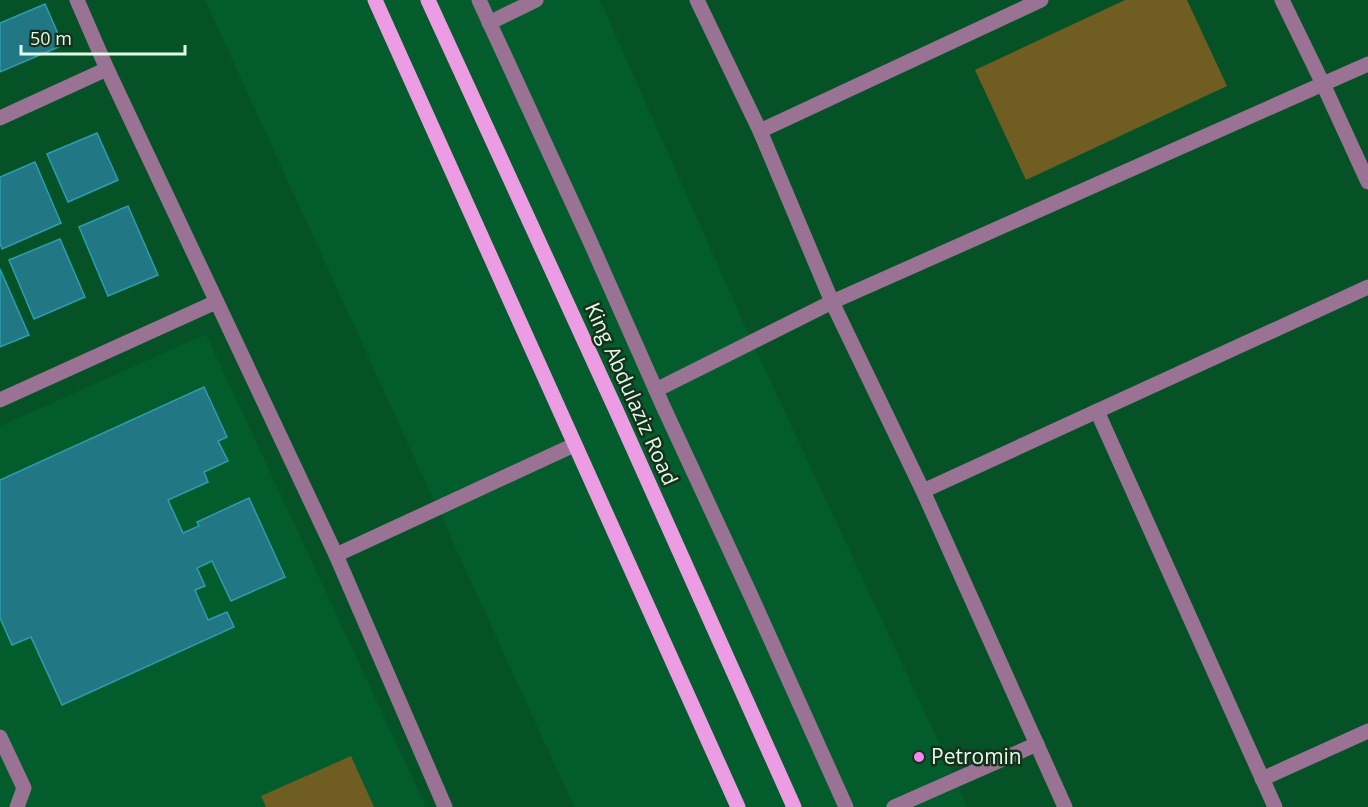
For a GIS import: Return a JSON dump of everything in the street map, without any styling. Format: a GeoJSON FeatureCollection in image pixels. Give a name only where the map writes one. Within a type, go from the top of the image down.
{"type":"FeatureCollection","features":[{"type":"Feature","properties":{"kind":"main road"},"geometry":{"type":"LineString","coordinates":[[375,0],[738,807]]}},
{"type":"Feature","properties":{"kind":"main road","name":"King Abdulaziz Road"},"geometry":{"type":"LineString","coordinates":[[428,0],[794,807]]}},
{"type":"Feature","properties":{"kind":"street"},"geometry":{"type":"LineString","coordinates":[[77,0],[107,69],[336,555],[445,807]]}},
{"type":"Feature","properties":{"kind":"street"},"geometry":{"type":"LineString","coordinates":[[479,0],[846,807]]}},
{"type":"Feature","properties":{"kind":"street"},"geometry":{"type":"LineString","coordinates":[[489,23],[536,0]]}},
{"type":"Feature","properties":{"kind":"street"},"geometry":{"type":"LineString","coordinates":[[697,0],[760,131],[832,302],[923,491],[1065,807]]}},
{"type":"Feature","properties":{"kind":"street"},"geometry":{"type":"LineString","coordinates":[[760,131],[1041,0]]}},
{"type":"Feature","properties":{"kind":"street"},"geometry":{"type":"LineString","coordinates":[[1282,0],[1368,182]]}},
{"type":"Feature","properties":{"kind":"street"},"geometry":{"type":"LineString","coordinates":[[656,390],[832,302],[1368,64]]}},
{"type":"Feature","properties":{"kind":"street"},"geometry":{"type":"LineString","coordinates":[[0,118],[107,69]]}},
{"type":"Feature","properties":{"kind":"street"},"geometry":{"type":"LineString","coordinates":[[923,491],[1368,287]]}},
{"type":"Feature","properties":{"kind":"street"},"geometry":{"type":"LineString","coordinates":[[0,400],[216,302]]}},
{"type":"Feature","properties":{"kind":"street"},"geometry":{"type":"LineString","coordinates":[[1097,411],[1275,807]]}},
{"type":"Feature","properties":{"kind":"street"},"geometry":{"type":"LineString","coordinates":[[336,555],[574,445]]}},
{"type":"Feature","properties":{"kind":"street"},"geometry":{"type":"LineString","coordinates":[[1262,779],[1368,731]]}},
{"type":"Feature","properties":{"kind":"street"},"geometry":{"type":"LineString","coordinates":[[0,737],[24,788],[17,807]]}},
{"type":"Feature","properties":{"kind":"street"},"geometry":{"type":"LineString","coordinates":[[894,807],[1037,744]]}},
{"type":"Feature","properties":{"kind":"shaded area"},"geometry":{"type":"Polygon","coordinates":[[[205,0],[600,0],[745,326],[967,807],[574,807],[205,0]]]}},
{"type":"Feature","properties":{"kind":"shaded area"},"geometry":{"type":"Polygon","coordinates":[[[1125,0],[1187,0],[1227,86],[1026,180],[975,70],[1125,0]]]}},
{"type":"Feature","properties":{"kind":"shaded area"},"geometry":{"type":"Polygon","coordinates":[[[206,334],[426,807],[0,807],[0,426],[206,334]]]}},
{"type":"Feature","properties":{"kind":"shaded area"},"geometry":{"type":"Polygon","coordinates":[[[351,756],[374,807],[266,807],[261,796],[351,756]]]}},
{"type":"Feature","properties":{"kind":"building"},"geometry":{"type":"Polygon","coordinates":[[[45,4],[63,45],[0,72],[0,23],[45,4]]]}},
{"type":"Feature","properties":{"kind":"building"},"geometry":{"type":"Polygon","coordinates":[[[97,133],[118,180],[68,202],[47,154],[97,133]]]}},
{"type":"Feature","properties":{"kind":"building"},"geometry":{"type":"Polygon","coordinates":[[[35,162],[61,223],[2,249],[0,243],[0,177],[35,162]]]}},
{"type":"Feature","properties":{"kind":"building"},"geometry":{"type":"Polygon","coordinates":[[[128,206],[158,275],[108,296],[79,227],[128,206]]]}},
{"type":"Feature","properties":{"kind":"building"},"geometry":{"type":"Polygon","coordinates":[[[60,239],[85,297],[34,319],[9,260],[60,239]]]}},
{"type":"Feature","properties":{"kind":"building"},"geometry":{"type":"Polygon","coordinates":[[[0,269],[29,335],[0,347],[0,269]]]}},
{"type":"Feature","properties":{"kind":"building"},"geometry":{"type":"Polygon","coordinates":[[[204,387],[227,437],[218,441],[228,461],[204,472],[208,482],[168,500],[183,533],[199,526],[197,522],[249,498],[285,577],[231,601],[212,561],[197,568],[205,586],[195,590],[208,620],[227,612],[234,627],[62,705],[31,637],[12,645],[0,618],[0,480],[204,387]]]}},
{"type":"Feature","properties":{"kind":"place","name":"Petromin"},"geometry":{"type":"Point","coordinates":[919,757]}}]}
